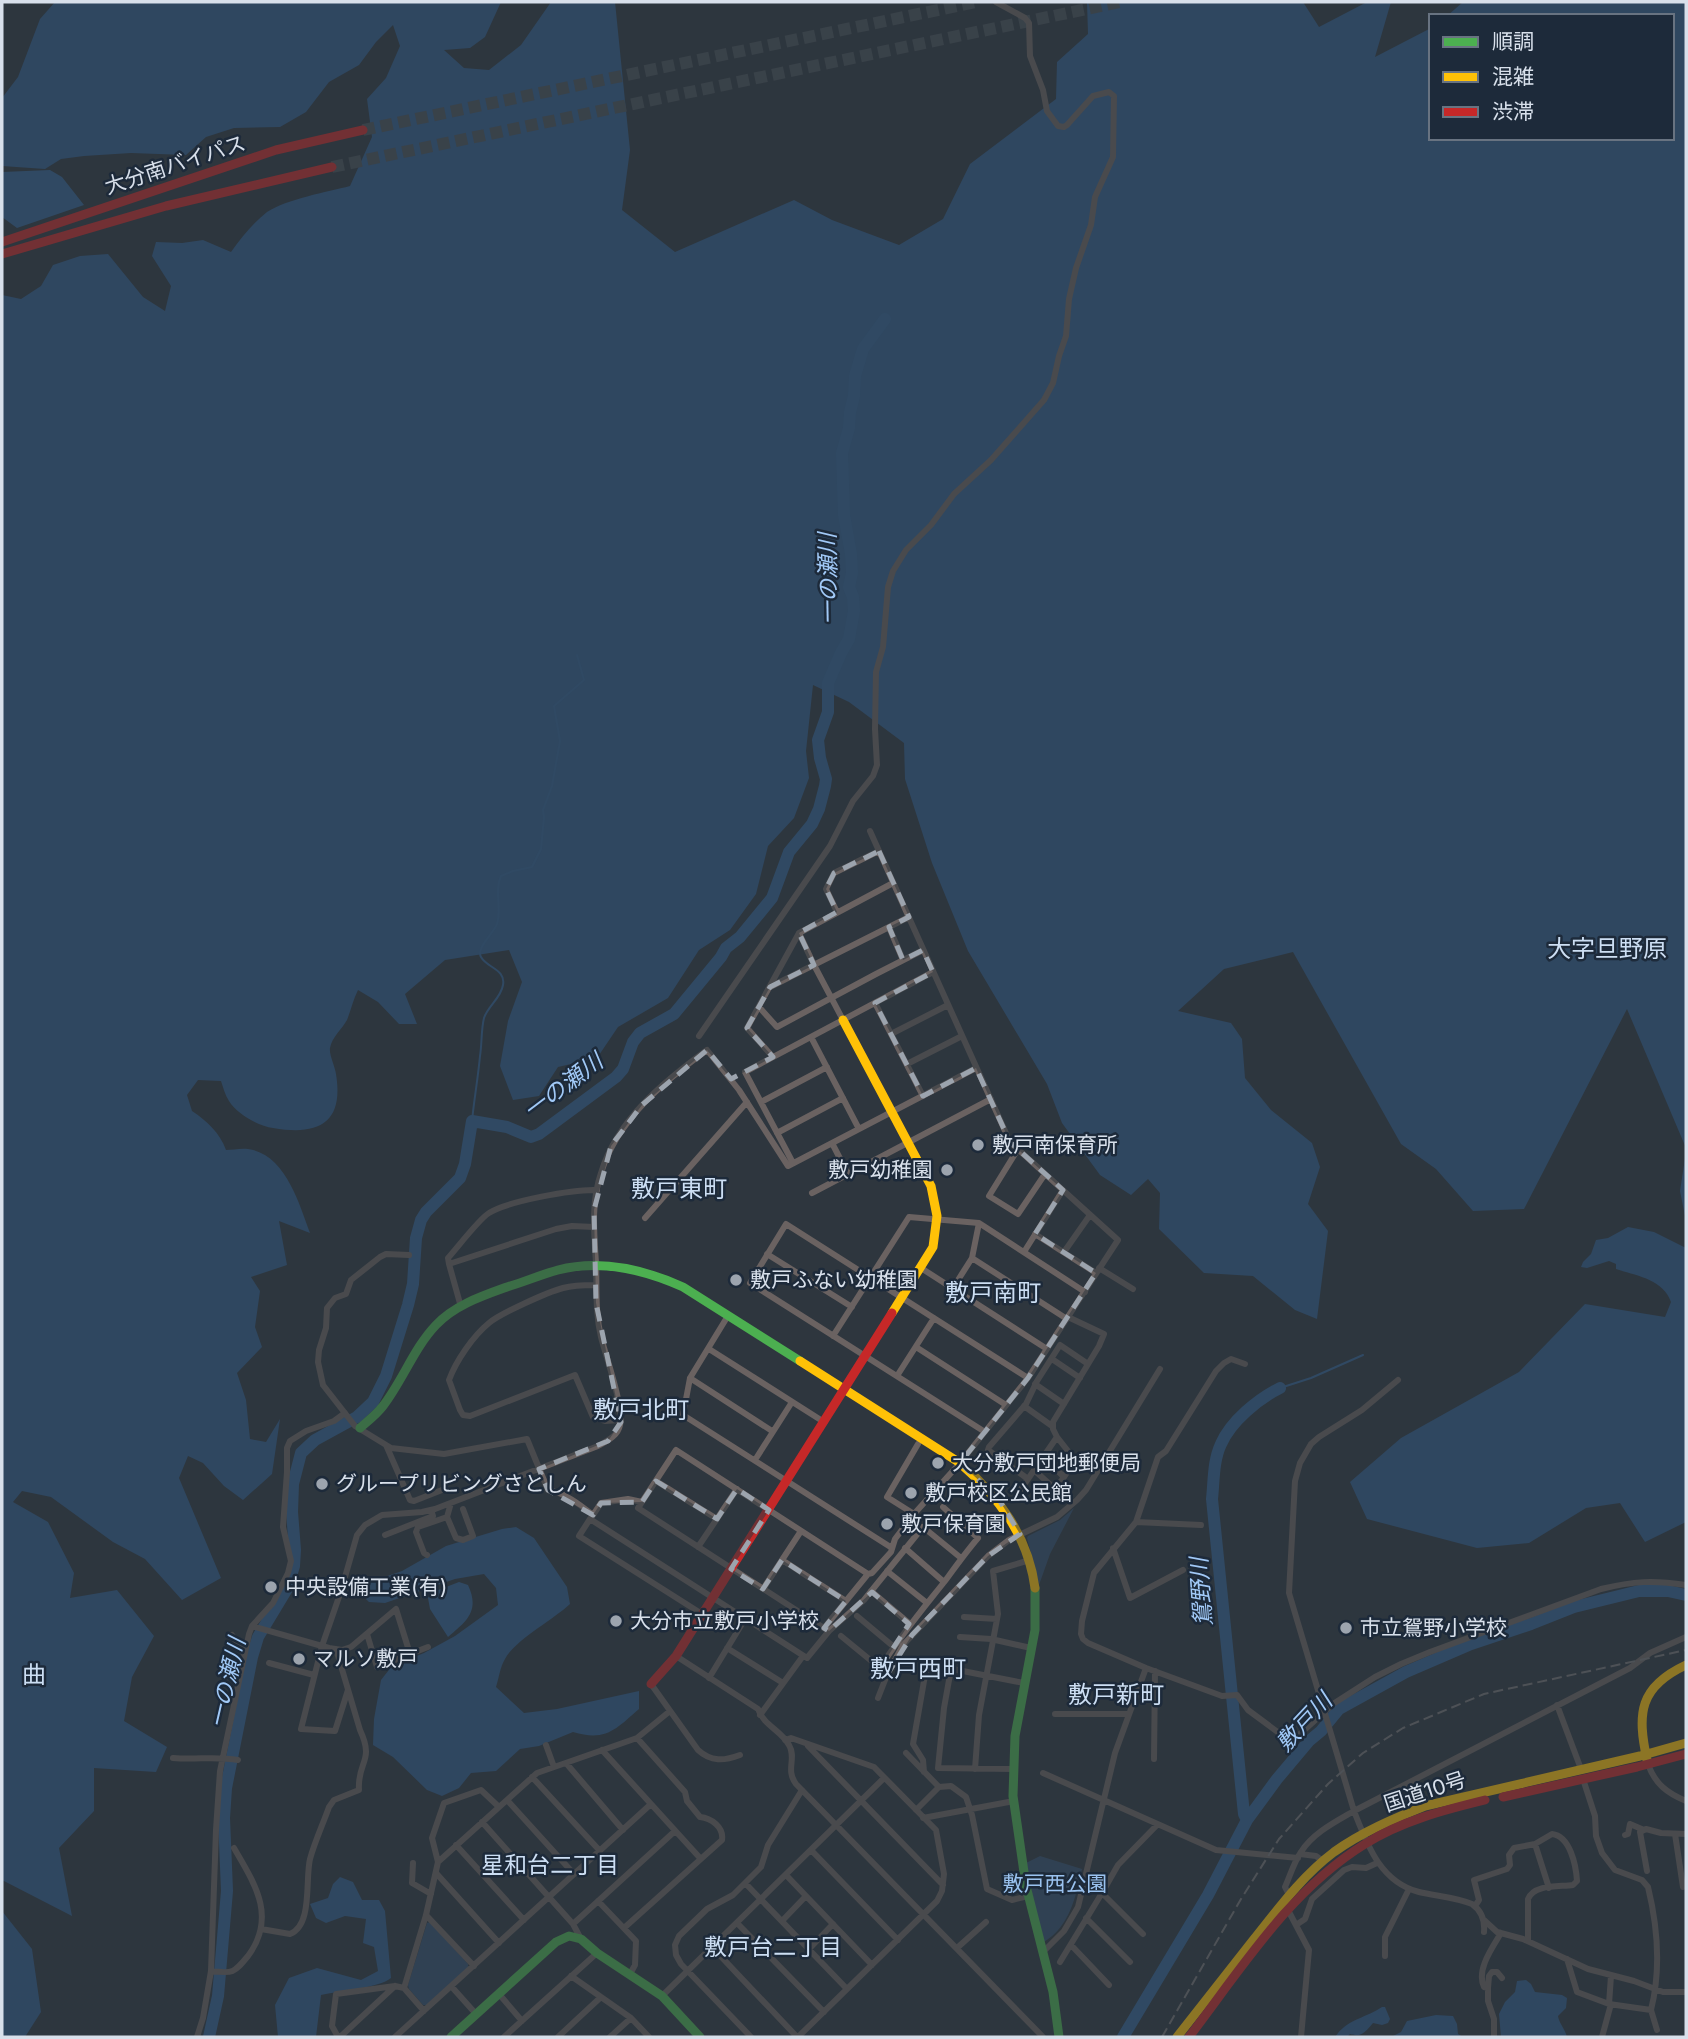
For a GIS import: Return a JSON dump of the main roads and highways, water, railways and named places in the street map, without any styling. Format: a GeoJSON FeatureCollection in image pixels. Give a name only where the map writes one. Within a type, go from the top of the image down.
{"type":"FeatureCollection","features":[{"type":"Feature","properties":{"kind":"main road","name":"大分南バイパス"},"geometry":{"type":"LineString","coordinates":[[2,241],[276,150],[363,130]]}},
{"type":"Feature","properties":{"kind":"main road","name":"大分南バイパス"},"geometry":{"type":"LineString","coordinates":[[2,256],[97,225],[209,195],[332,167]]}},
{"type":"Feature","properties":{"kind":"main road"},"geometry":{"type":"LineString","coordinates":[[652,1684],[676,1656],[933,1247],[938,1219],[934,1196],[843,1020]]}},
{"type":"Feature","properties":{"kind":"main road"},"geometry":{"type":"LineString","coordinates":[[358,1427],[383,1406],[428,1334],[447,1315],[487,1295],[548,1273],[596,1265],[631,1269],[667,1279],[960,1463],[989,1488],[1007,1510],[1020,1534],[1036,1587],[1031,1648],[1018,1713],[1013,1769],[1014,1801],[1028,1896],[1056,2005],[1059,2037]]}},
{"type":"Feature","properties":{"kind":"main road"},"geometry":{"type":"LineString","coordinates":[[1647,1759],[1641,1728],[1645,1701],[1650,1689],[1661,1678],[1686,1665]]}},
{"type":"Feature","properties":{"kind":"main road","name":"国道10号"},"geometry":{"type":"LineString","coordinates":[[1647,1759],[1686,1743]]}},
{"type":"Feature","properties":{"kind":"main road","name":"国道10号"},"geometry":{"type":"LineString","coordinates":[[1177,2037],[1289,1895],[1323,1861],[1365,1838],[1452,1809],[1582,1774],[1647,1759],[1686,1754]]}},
{"type":"Feature","properties":{"kind":"main road","name":"国道10号"},"geometry":{"type":"LineString","coordinates":[[1193,2035],[1287,1910],[1365,1838]]}},
{"type":"Feature","properties":{"kind":"main road"},"geometry":{"type":"LineString","coordinates":[[451,2037],[556,1942],[569,1936],[581,1939],[662,1996],[701,2037]]}},
{"type":"Feature","properties":{"kind":"waterway","name":"一の瀬川"},"geometry":{"type":"LineString","coordinates":[[209,2037],[218,1996],[227,1891],[224,1818],[226,1788],[258,1637],[287,1589],[294,1566],[293,1484],[301,1453],[315,1440],[357,1417],[373,1402],[386,1376],[408,1305],[413,1284],[416,1238],[421,1220],[460,1178],[472,1121],[507,1127],[531,1137],[539,1134],[616,1077],[623,1069],[633,1042],[640,1033],[674,1014],[726,948],[740,937],[772,898],[789,852],[812,824],[819,809],[826,779],[818,740],[828,712],[828,683],[849,639],[854,611],[849,587],[852,573],[844,515],[842,453],[849,428],[855,376],[863,349],[885,319]]}},
{"type":"Feature","properties":{"kind":"waterway"},"geometry":{"type":"LineString","coordinates":[[472,1121],[484,1018],[503,985],[502,975],[484,961],[480,953],[497,924],[501,876],[532,867],[541,849],[543,810],[552,786],[560,741],[554,706],[584,680],[577,655]]}},
{"type":"Feature","properties":{"kind":"waterway"},"geometry":{"type":"LineString","coordinates":[[1280,1388],[1311,1378],[1363,1355]]}},
{"type":"Feature","properties":{"kind":"waterway","name":"鴛野川"},"geometry":{"type":"LineString","coordinates":[[1247,1820],[1244,1814],[1212,1499],[1214,1471],[1221,1444],[1231,1427],[1246,1411],[1280,1388]]}},
{"type":"Feature","properties":{"kind":"waterway","name":"敷戸川"},"geometry":{"type":"LineString","coordinates":[[1123,2037],[1208,1895],[1247,1820],[1277,1779],[1339,1709],[1406,1672],[1471,1644],[1574,1607],[1639,1591],[1668,1591],[1686,1595]]}},
{"type":"Feature","properties":{"kind":"tunnel"},"geometry":{"type":"LineString","coordinates":[[363,130],[976,2]]}},
{"type":"Feature","properties":{"kind":"tunnel"},"geometry":{"type":"LineString","coordinates":[[332,167],[1120,2]]}},
{"type":"Feature","properties":{"kind":"railway"},"geometry":{"type":"LineString","coordinates":[[1162,2037],[1241,1899],[1279,1839],[1328,1784],[1363,1753],[1403,1728],[1484,1694],[1686,1650]]}},
{"type":"Feature","properties":{"kind":"place","name":"敷戸南保育所"},"geometry":{"type":"Point","coordinates":[978,1145]}},
{"type":"Feature","properties":{"kind":"place","name":"敷戸幼稚園"},"geometry":{"type":"Point","coordinates":[947,1170]}},
{"type":"Feature","properties":{"kind":"place","name":"敷戸ふない幼稚園"},"geometry":{"type":"Point","coordinates":[736,1280]}},
{"type":"Feature","properties":{"kind":"place","name":"大分敷戸団地郵便局"},"geometry":{"type":"Point","coordinates":[938,1463]}},
{"type":"Feature","properties":{"kind":"place","name":"グループリビングさとしん"},"geometry":{"type":"Point","coordinates":[322,1484]}},
{"type":"Feature","properties":{"kind":"place","name":"敷戸校区公民館"},"geometry":{"type":"Point","coordinates":[911,1493]}},
{"type":"Feature","properties":{"kind":"place","name":"敷戸保育園"},"geometry":{"type":"Point","coordinates":[887,1524]}},
{"type":"Feature","properties":{"kind":"place","name":"中央設備工業(有)"},"geometry":{"type":"Point","coordinates":[271,1587]}},
{"type":"Feature","properties":{"kind":"place","name":"大分市立敷戸小学校"},"geometry":{"type":"Point","coordinates":[616,1621]}},
{"type":"Feature","properties":{"kind":"place","name":"市立鴛野小学校"},"geometry":{"type":"Point","coordinates":[1346,1628]}},
{"type":"Feature","properties":{"kind":"place","name":"マルソ敷戸"},"geometry":{"type":"Point","coordinates":[299,1659]}},
{"type":"Feature","properties":{"kind":"district","name":"大字旦野原"},"geometry":{"type":"Point","coordinates":[1607,949]}},
{"type":"Feature","properties":{"kind":"district","name":"敷戸東町"},"geometry":{"type":"Point","coordinates":[679,1189]}},
{"type":"Feature","properties":{"kind":"district","name":"敷戸南町"},"geometry":{"type":"Point","coordinates":[993,1293]}},
{"type":"Feature","properties":{"kind":"district","name":"敷戸北町"},"geometry":{"type":"Point","coordinates":[641,1410]}},
{"type":"Feature","properties":{"kind":"district","name":"敷戸西町"},"geometry":{"type":"Point","coordinates":[918,1669]}},
{"type":"Feature","properties":{"kind":"district","name":"曲"},"geometry":{"type":"Point","coordinates":[34,1675]}},
{"type":"Feature","properties":{"kind":"district","name":"敷戸新町"},"geometry":{"type":"Point","coordinates":[1116,1695]}},
{"type":"Feature","properties":{"kind":"district","name":"星和台二丁目"},"geometry":{"type":"Point","coordinates":[550,1865]}},
{"type":"Feature","properties":{"kind":"district","name":"敷戸台二丁目"},"geometry":{"type":"Point","coordinates":[773,1947]}},
{"type":"Feature","properties":{"kind":"park label","name":"敷戸西公園"},"geometry":{"type":"Point","coordinates":[1055,1884]}}]}
